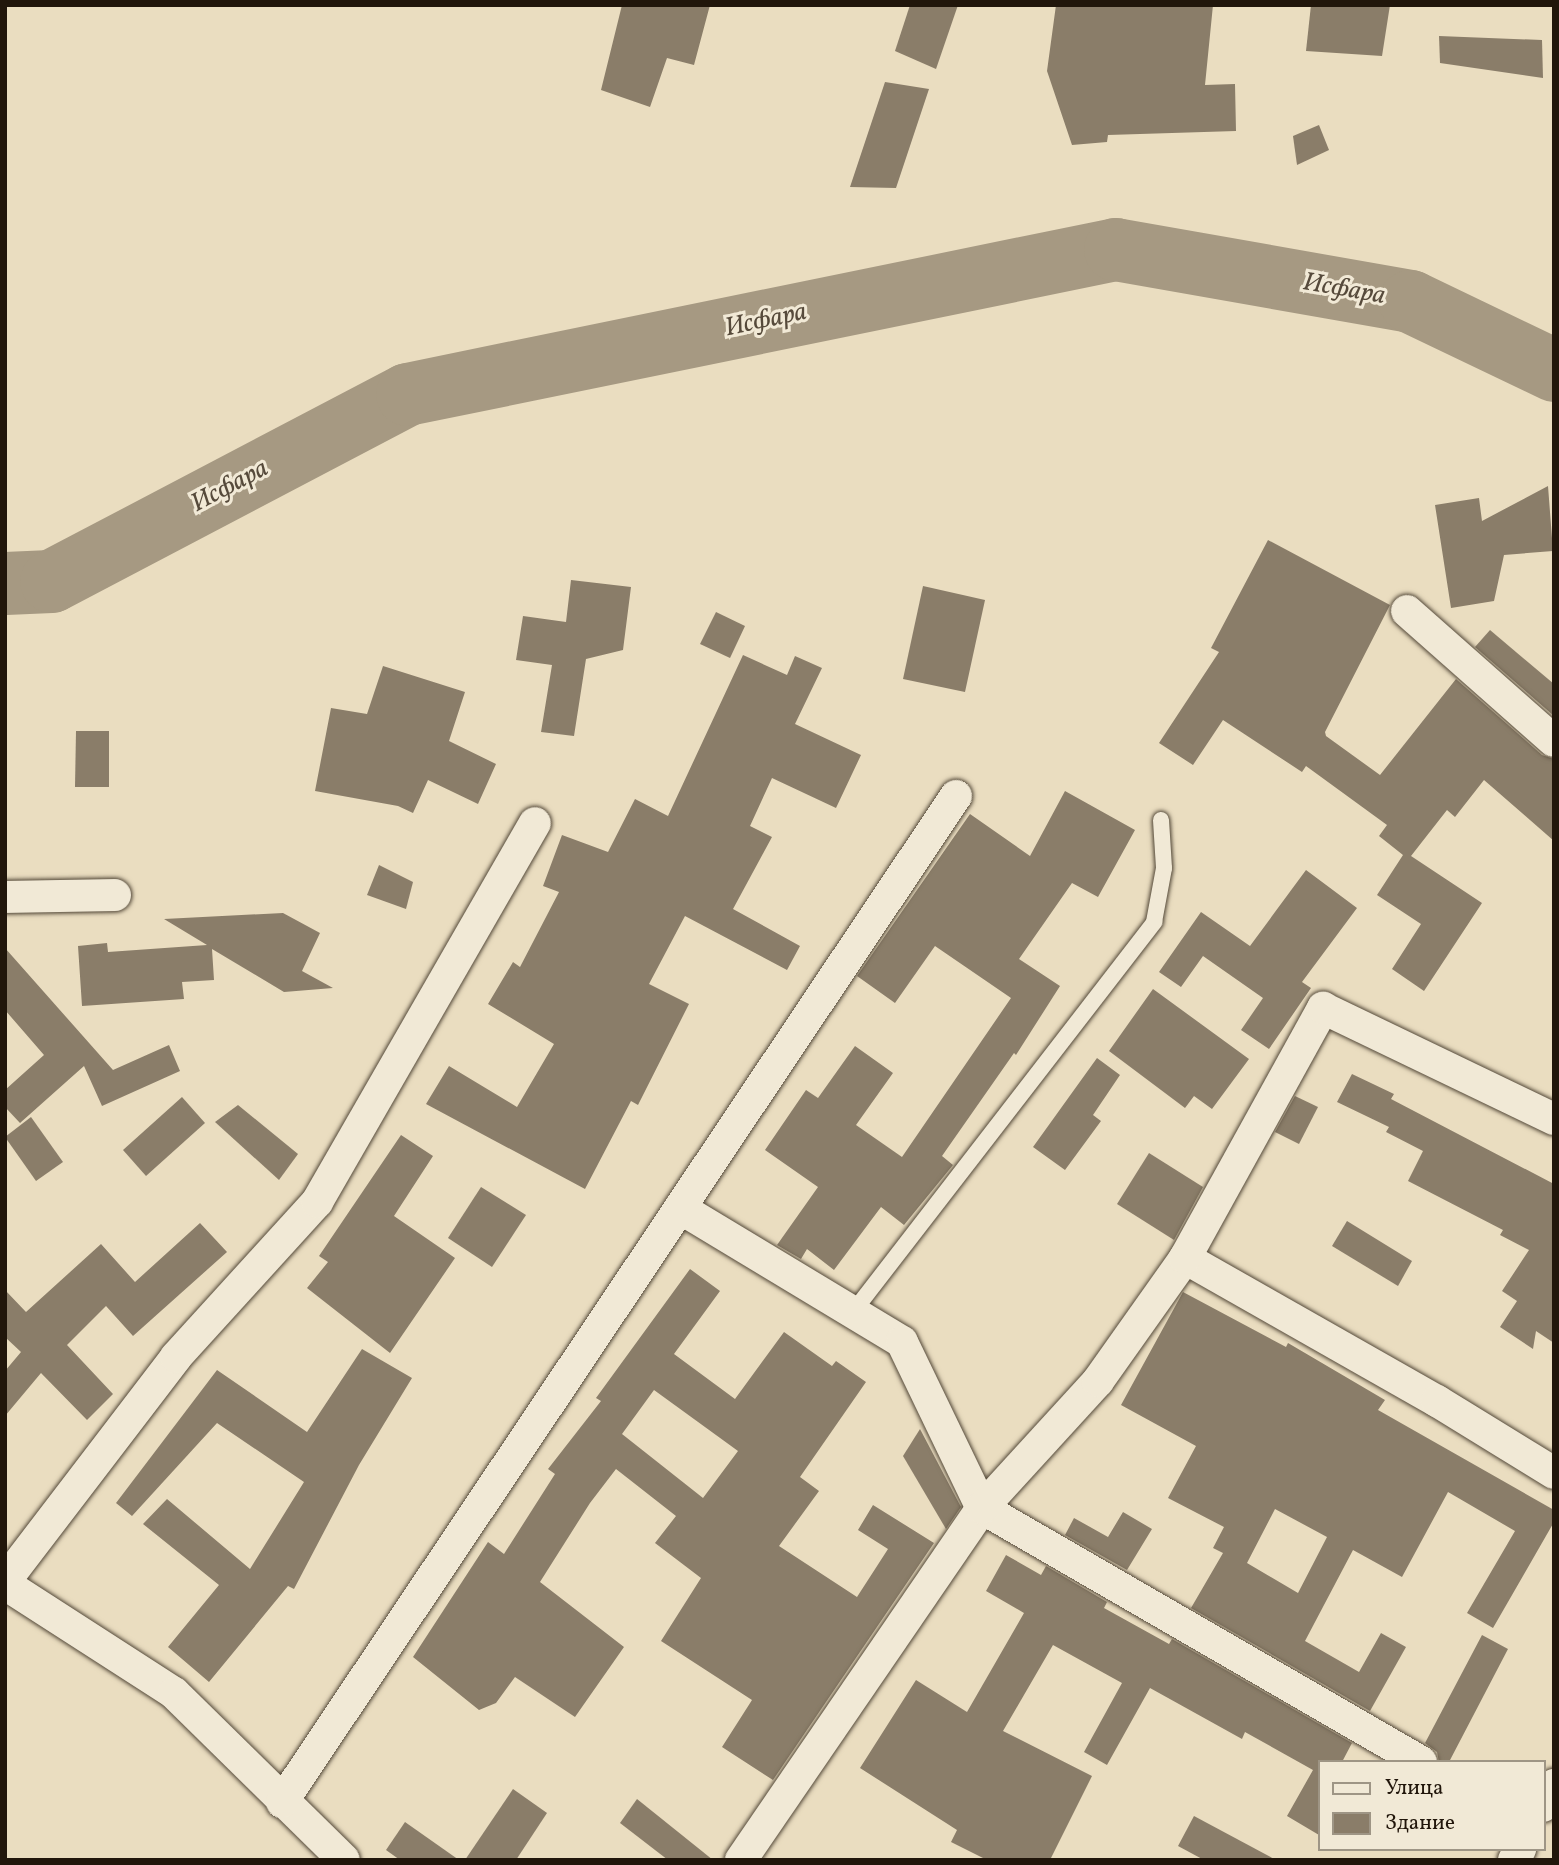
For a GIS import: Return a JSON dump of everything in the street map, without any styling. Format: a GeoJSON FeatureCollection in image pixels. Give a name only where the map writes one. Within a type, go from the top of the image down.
{"type":"FeatureCollection","features":[{"type":"Feature","properties":{"kind":"street"},"geometry":{"type":"LineString","coordinates":[[1407,611],[1554,741]]}},
{"type":"Feature","properties":{"kind":"street"},"geometry":{"type":"LineString","coordinates":[[282,1802],[956,796]]}},
{"type":"Feature","properties":{"kind":"street"},"geometry":{"type":"LineString","coordinates":[[344,1860],[174,1693],[5,1583],[176,1357],[317,1202],[535,823]]}},
{"type":"Feature","properties":{"kind":"street"},"geometry":{"type":"LineString","coordinates":[[5,897],[114,895]]}},
{"type":"Feature","properties":{"kind":"street"},"geometry":{"type":"LineString","coordinates":[[741,1860],[982,1508],[1098,1381],[1185,1258],[1323,1008],[1554,1119]]}},
{"type":"Feature","properties":{"kind":"street"},"geometry":{"type":"LineString","coordinates":[[680,1208],[902,1342],[982,1508],[1418,1760]]}},
{"type":"Feature","properties":{"kind":"street"},"geometry":{"type":"LineString","coordinates":[[1185,1258],[1437,1401],[1554,1473]]}},
{"type":"Feature","properties":{"kind":"street"},"geometry":{"type":"LineString","coordinates":[[1545,1802],[1554,1785]]}},
{"type":"Feature","properties":{"kind":"lane"},"geometry":{"type":"LineString","coordinates":[[853,1312],[1154,922],[1164,868],[1161,820]]}},
{"type":"Feature","properties":{"kind":"building"},"geometry":{"type":"Polygon","coordinates":[[[622,5],[710,5],[694,65],[667,58],[650,107],[601,90],[622,5]]]}},
{"type":"Feature","properties":{"kind":"building"},"geometry":{"type":"Polygon","coordinates":[[[910,5],[958,5],[936,69],[895,51],[910,5]]]}},
{"type":"Feature","properties":{"kind":"building"},"geometry":{"type":"Polygon","coordinates":[[[1056,5],[1213,5],[1205,85],[1235,84],[1236,131],[1108,135],[1107,142],[1072,145],[1047,71],[1056,5]]]}},
{"type":"Feature","properties":{"kind":"building"},"geometry":{"type":"Polygon","coordinates":[[[1311,5],[1390,5],[1382,56],[1306,51],[1311,5]]]}},
{"type":"Feature","properties":{"kind":"building"},"geometry":{"type":"Polygon","coordinates":[[[1439,36],[1542,40],[1543,78],[1440,63],[1439,36]]]}},
{"type":"Feature","properties":{"kind":"building"},"geometry":{"type":"Polygon","coordinates":[[[885,82],[929,89],[896,188],[850,187],[885,82]]]}},
{"type":"Feature","properties":{"kind":"building"},"geometry":{"type":"Polygon","coordinates":[[[1319,125],[1329,150],[1297,165],[1293,136],[1319,125]]]}},
{"type":"Feature","properties":{"kind":"building"},"geometry":{"type":"Polygon","coordinates":[[[1548,486],[1553,551],[1504,555],[1494,601],[1451,608],[1435,505],[1479,498],[1482,521],[1548,486]]]}},
{"type":"Feature","properties":{"kind":"building"},"geometry":{"type":"Polygon","coordinates":[[[1268,540],[1390,605],[1325,732],[1326,736],[1380,775],[1456,679],[1542,755],[1554,759],[1554,841],[1484,780],[1455,817],[1447,810],[1411,856],[1482,903],[1424,991],[1392,969],[1421,924],[1377,895],[1403,855],[1379,836],[1387,825],[1306,766],[1302,772],[1223,720],[1193,765],[1159,743],[1219,652],[1211,648],[1268,540]]]}},
{"type":"Feature","properties":{"kind":"building"},"geometry":{"type":"Polygon","coordinates":[[[571,580],[631,587],[623,650],[586,659],[574,736],[541,732],[552,665],[516,660],[523,616],[566,622],[571,580]]]}},
{"type":"Feature","properties":{"kind":"building"},"geometry":{"type":"Polygon","coordinates":[[[923,586],[985,600],[965,692],[903,679],[923,586]]]}},
{"type":"Feature","properties":{"kind":"building"},"geometry":{"type":"Polygon","coordinates":[[[716,612],[745,626],[730,658],[700,644],[716,612]]]}},
{"type":"Feature","properties":{"kind":"building"},"geometry":{"type":"Polygon","coordinates":[[[1490,630],[1554,684],[1554,716],[1475,647],[1490,630]]]}},
{"type":"Feature","properties":{"kind":"building"},"geometry":{"type":"Polygon","coordinates":[[[743,655],[787,675],[795,656],[822,668],[795,724],[861,755],[836,808],[772,778],[750,826],[772,837],[733,909],[800,946],[787,970],[685,916],[649,984],[689,1004],[638,1105],[631,1101],[585,1189],[426,1104],[449,1066],[517,1107],[554,1044],[488,1004],[513,962],[520,967],[559,892],[543,886],[562,835],[608,852],[635,799],[668,816],[743,655]]]}},
{"type":"Feature","properties":{"kind":"building"},"geometry":{"type":"Polygon","coordinates":[[[383,666],[465,692],[449,741],[496,764],[478,804],[428,780],[413,813],[398,806],[315,791],[331,708],[367,714],[383,666]]]}},
{"type":"Feature","properties":{"kind":"building"},"geometry":{"type":"Polygon","coordinates":[[[76,731],[109,731],[109,787],[75,787],[76,731]]]}},
{"type":"Feature","properties":{"kind":"building"},"geometry":{"type":"Polygon","coordinates":[[[1065,791],[1135,830],[1098,897],[1072,883],[1019,959],[1060,986],[1016,1055],[1014,1053],[942,1156],[953,1165],[904,1225],[881,1207],[834,1270],[807,1249],[801,1259],[777,1245],[818,1187],[765,1150],[806,1090],[818,1098],[855,1046],[893,1073],[856,1125],[902,1157],[1011,998],[935,946],[895,1003],[857,976],[970,814],[1030,856],[1065,791]]]}},
{"type":"Feature","properties":{"kind":"building"},"geometry":{"type":"Polygon","coordinates":[[[379,865],[413,882],[406,909],[367,895],[379,865]]]}},
{"type":"Feature","properties":{"kind":"building"},"geometry":{"type":"Polygon","coordinates":[[[1306,870],[1357,908],[1302,982],[1311,988],[1269,1049],[1241,1030],[1263,998],[1203,956],[1181,987],[1159,972],[1201,912],[1250,946],[1306,870]]]}},
{"type":"Feature","properties":{"kind":"building"},"geometry":{"type":"Polygon","coordinates":[[[283,913],[320,933],[302,971],[333,988],[284,992],[212,949],[214,980],[182,982],[184,999],[82,1006],[78,946],[107,943],[108,952],[207,945],[164,919],[283,913]]]}},
{"type":"Feature","properties":{"kind":"building"},"geometry":{"type":"Polygon","coordinates":[[[5,948],[113,1070],[169,1045],[180,1071],[102,1106],[84,1066],[20,1123],[5,1107],[5,1090],[44,1055],[5,1010],[5,948]]]}},
{"type":"Feature","properties":{"kind":"building"},"geometry":{"type":"Polygon","coordinates":[[[1153,989],[1249,1059],[1212,1109],[1194,1096],[1185,1108],[1109,1051],[1153,989]]]}},
{"type":"Feature","properties":{"kind":"building"},"geometry":{"type":"Polygon","coordinates":[[[1097,1058],[1120,1075],[1093,1115],[1101,1121],[1065,1170],[1033,1147],[1097,1058]]]}},
{"type":"Feature","properties":{"kind":"building"},"geometry":{"type":"Polygon","coordinates":[[[1352,1074],[1394,1094],[1391,1099],[1554,1184],[1554,1343],[1536,1331],[1533,1349],[1500,1327],[1517,1301],[1502,1291],[1529,1250],[1500,1235],[1503,1230],[1408,1181],[1423,1151],[1386,1132],[1389,1127],[1337,1102],[1352,1074]]]}},
{"type":"Feature","properties":{"kind":"building"},"geometry":{"type":"Polygon","coordinates":[[[1295,1096],[1318,1107],[1299,1144],[1275,1132],[1295,1096]]]}},
{"type":"Feature","properties":{"kind":"building"},"geometry":{"type":"Polygon","coordinates":[[[182,1097],[205,1123],[146,1176],[123,1150],[182,1097]]]}},
{"type":"Feature","properties":{"kind":"building"},"geometry":{"type":"Polygon","coordinates":[[[238,1105],[298,1154],[279,1180],[215,1122],[238,1105]]]}},
{"type":"Feature","properties":{"kind":"building"},"geometry":{"type":"Polygon","coordinates":[[[31,1117],[63,1162],[36,1181],[5,1137],[31,1117]]]}},
{"type":"Feature","properties":{"kind":"building"},"geometry":{"type":"Polygon","coordinates":[[[401,1135],[433,1156],[394,1216],[455,1258],[390,1353],[307,1288],[328,1262],[319,1256],[401,1135]]]}},
{"type":"Feature","properties":{"kind":"building"},"geometry":{"type":"Polygon","coordinates":[[[1149,1153],[1203,1187],[1174,1240],[1117,1204],[1149,1153]]]}},
{"type":"Feature","properties":{"kind":"building"},"geometry":{"type":"Polygon","coordinates":[[[481,1187],[526,1215],[492,1267],[448,1238],[481,1187]]]}},
{"type":"Feature","properties":{"kind":"building"},"geometry":{"type":"Polygon","coordinates":[[[1347,1221],[1412,1261],[1398,1286],[1332,1246],[1347,1221]]]}},
{"type":"Feature","properties":{"kind":"building"},"geometry":{"type":"Polygon","coordinates":[[[200,1223],[227,1252],[133,1336],[106,1306],[67,1345],[113,1394],[87,1420],[41,1373],[5,1416],[5,1371],[21,1352],[5,1337],[5,1290],[26,1312],[101,1244],[135,1282],[200,1223]]]}},
{"type":"Feature","properties":{"kind":"building"},"geometry":{"type":"Polygon","coordinates":[[[690,1269],[720,1291],[674,1354],[735,1399],[784,1332],[832,1366],[836,1361],[866,1382],[800,1477],[819,1491],[779,1546],[857,1597],[888,1549],[858,1530],[873,1505],[934,1543],[773,1780],[722,1747],[752,1700],[661,1641],[701,1578],[655,1543],[676,1516],[616,1469],[590,1503],[540,1582],[624,1647],[575,1717],[515,1677],[496,1703],[479,1710],[413,1657],[488,1542],[504,1554],[555,1474],[548,1469],[601,1401],[596,1398],[690,1269]],[[654,1390],[622,1434],[703,1498],[738,1451],[654,1390]]]}},
{"type":"Feature","properties":{"kind":"building"},"geometry":{"type":"Polygon","coordinates":[[[1183,1292],[1286,1347],[1288,1343],[1385,1400],[1378,1410],[1554,1510],[1554,1522],[1493,1628],[1467,1613],[1515,1531],[1448,1492],[1402,1577],[1353,1550],[1305,1641],[1359,1672],[1381,1633],[1406,1647],[1370,1711],[1191,1608],[1223,1553],[1213,1548],[1224,1527],[1168,1498],[1196,1446],[1121,1405],[1183,1292]],[[1275,1509],[1247,1563],[1298,1593],[1327,1537],[1275,1509]]]}},
{"type":"Feature","properties":{"kind":"building"},"geometry":{"type":"Polygon","coordinates":[[[362,1349],[412,1378],[359,1465],[294,1589],[288,1586],[209,1682],[168,1647],[219,1585],[143,1524],[167,1499],[250,1569],[304,1482],[217,1423],[132,1516],[116,1503],[217,1370],[307,1432],[362,1349]]]}},
{"type":"Feature","properties":{"kind":"building"},"geometry":{"type":"Polygon","coordinates":[[[920,1429],[961,1507],[946,1529],[903,1456],[920,1429]]]}},
{"type":"Feature","properties":{"kind":"building"},"geometry":{"type":"Polygon","coordinates":[[[1123,1512],[1152,1529],[1127,1570],[1065,1535],[1074,1518],[1108,1537],[1123,1512]]]}},
{"type":"Feature","properties":{"kind":"building"},"geometry":{"type":"Polygon","coordinates":[[[1006,1555],[1041,1575],[1046,1566],[1107,1602],[1104,1608],[1169,1644],[1172,1639],[1352,1743],[1343,1760],[1318,1760],[1318,1834],[1287,1816],[1313,1770],[1245,1732],[1242,1739],[1150,1688],[1107,1765],[1084,1752],[1122,1683],[1053,1645],[1003,1731],[1092,1776],[1050,1860],[987,1860],[951,1842],[957,1830],[860,1768],[916,1680],[967,1712],[1024,1613],[986,1591],[1006,1555]]]}},
{"type":"Feature","properties":{"kind":"building"},"geometry":{"type":"Polygon","coordinates":[[[1482,1635],[1508,1649],[1450,1760],[1439,1760],[1437,1752],[1425,1743],[1482,1635]]]}},
{"type":"Feature","properties":{"kind":"building"},"geometry":{"type":"Polygon","coordinates":[[[513,1789],[547,1813],[516,1860],[465,1860],[513,1789]]]}},
{"type":"Feature","properties":{"kind":"building"},"geometry":{"type":"Polygon","coordinates":[[[637,1799],[713,1860],[668,1860],[620,1823],[637,1799]]]}},
{"type":"Feature","properties":{"kind":"building"},"geometry":{"type":"Polygon","coordinates":[[[1194,1816],[1276,1860],[1204,1860],[1178,1846],[1194,1816]]]}},
{"type":"Feature","properties":{"kind":"building"},"geometry":{"type":"Polygon","coordinates":[[[405,1822],[459,1860],[400,1860],[386,1850],[405,1822]]]}},
{"type":"Feature","properties":{"kind":"waterway","name":"Исфара"},"geometry":{"type":"LineString","coordinates":[[5,583],[51,581],[407,394],[1115,249],[1410,301],[1554,370]]}}]}
